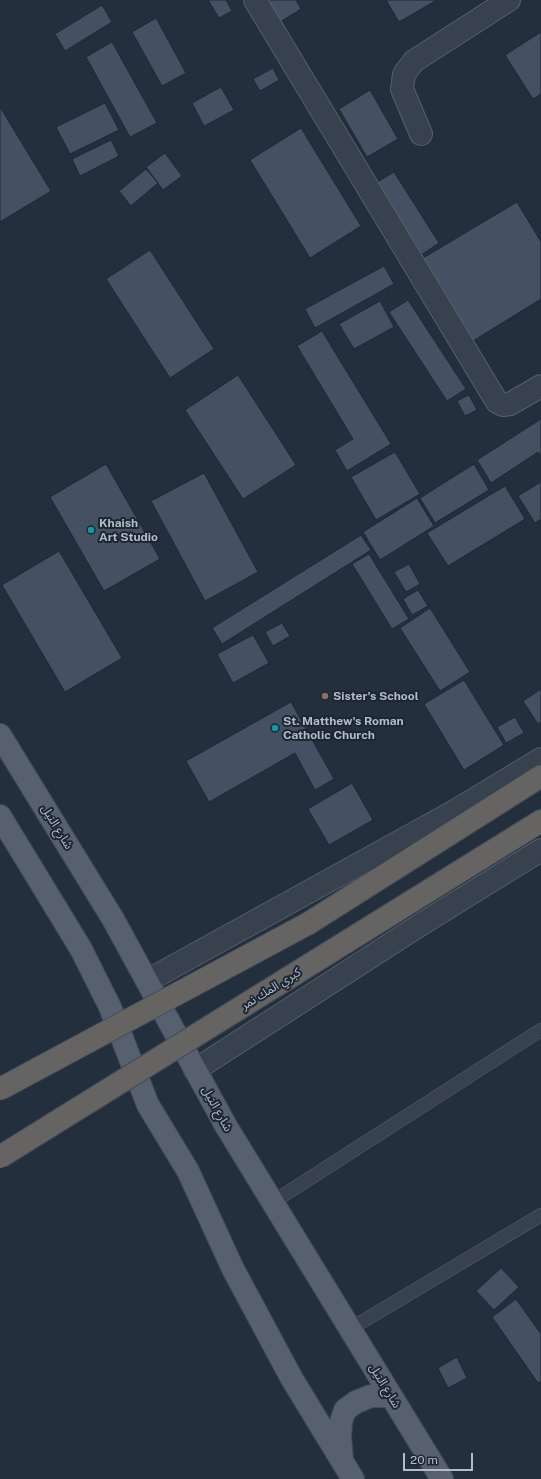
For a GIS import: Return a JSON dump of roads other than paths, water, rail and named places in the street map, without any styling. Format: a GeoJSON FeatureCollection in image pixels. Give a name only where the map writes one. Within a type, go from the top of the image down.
{"type":"FeatureCollection","features":[{"type":"Feature","properties":{"kind":"highway"},"geometry":{"type":"LineString","coordinates":[[0,1089],[309,923],[541,776]]}},
{"type":"Feature","properties":{"kind":"highway","name":"كبري المك نمر"},"geometry":{"type":"LineString","coordinates":[[0,1157],[541,821]]}},
{"type":"Feature","properties":{"kind":"main road","name":"شارع النيل"},"geometry":{"type":"LineString","coordinates":[[0,734],[113,919],[226,1126],[442,1479]]}},
{"type":"Feature","properties":{"kind":"main road"},"geometry":{"type":"LineString","coordinates":[[0,816],[81,949],[110,1007],[148,1105],[188,1171],[234,1270],[292,1379],[348,1471]]}},
{"type":"Feature","properties":{"kind":"main road"},"geometry":{"type":"LineString","coordinates":[[348,1471],[340,1437],[341,1422],[345,1410],[356,1402],[371,1396],[391,1396]]}},
{"type":"Feature","properties":{"kind":"street"},"geometry":{"type":"LineString","coordinates":[[255,0],[497,402],[503,405],[510,404],[541,386]]}},
{"type":"Feature","properties":{"kind":"street"},"geometry":{"type":"LineString","coordinates":[[421,134],[402,89],[404,74],[414,61],[509,0]]}},
{"type":"Feature","properties":{"kind":"street"},"geometry":{"type":"LineString","coordinates":[[147,981],[455,811],[541,759]]}},
{"type":"Feature","properties":{"kind":"street"},"geometry":{"type":"LineString","coordinates":[[195,1070],[420,925],[541,850]]}},
{"type":"Feature","properties":{"kind":"lane"},"geometry":{"type":"LineString","coordinates":[[273,1202],[541,1030]]}},
{"type":"Feature","properties":{"kind":"lane"},"geometry":{"type":"LineString","coordinates":[[350,1329],[541,1215]]}},
{"type":"Feature","properties":{"kind":"place","name":"Khaish Art Studio"},"geometry":{"type":"Point","coordinates":[91,530]}},
{"type":"Feature","properties":{"kind":"place","name":"Sister's School"},"geometry":{"type":"Point","coordinates":[325,696]}},
{"type":"Feature","properties":{"kind":"place","name":"St. Matthew's Roman Catholic Church"},"geometry":{"type":"Point","coordinates":[275,728]}}]}
